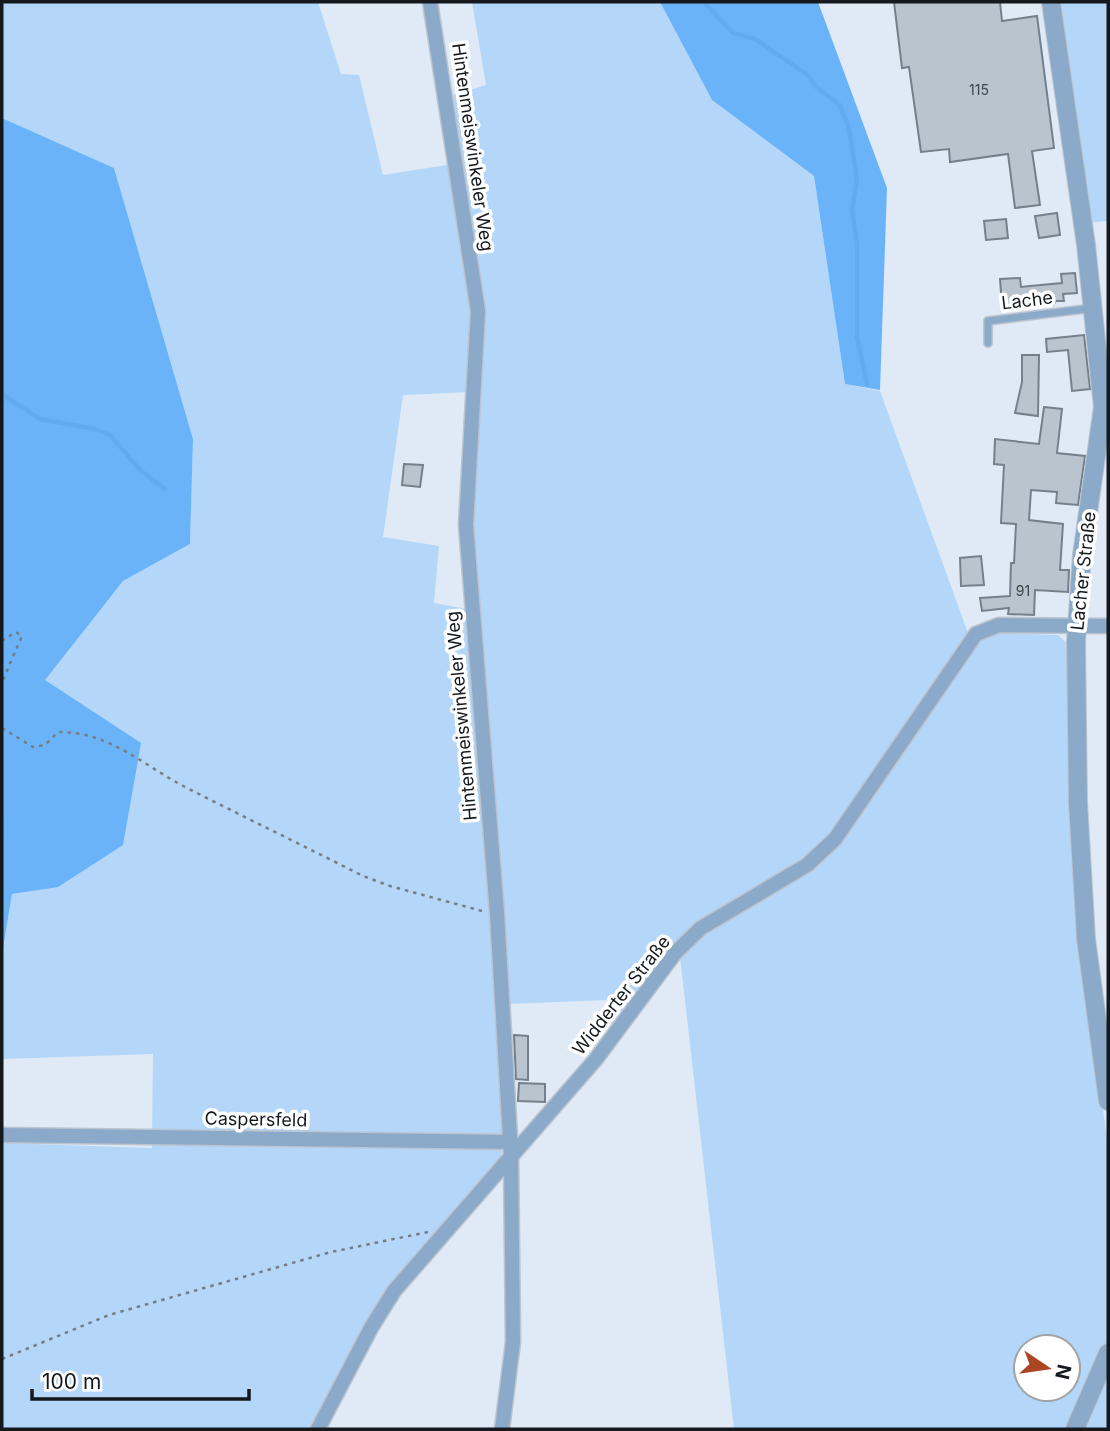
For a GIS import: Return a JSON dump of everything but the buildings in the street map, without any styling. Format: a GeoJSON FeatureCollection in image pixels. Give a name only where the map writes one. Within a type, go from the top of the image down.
{"type":"FeatureCollection","features":[{"type":"Feature","properties":{"kind":"street","name":"Hintenmeiswinkeler Weg"},"geometry":{"type":"LineString","coordinates":[[430,2],[478,312],[466,525],[497,913],[511,1149],[513,1342],[502,1429]]}},
{"type":"Feature","properties":{"kind":"street","name":"Lacher Straße"},"geometry":{"type":"LineString","coordinates":[[1051,2],[1093,308],[1103,418],[1082,555],[1077,627],[1078,803],[1086,939],[1108,1101]]}},
{"type":"Feature","properties":{"kind":"street","name":"Widderter Straße"},"geometry":{"type":"LineString","coordinates":[[318,1429],[383,1307],[511,1149],[597,1059],[683,944],[718,916],[807,865],[835,839],[976,634],[999,625],[1108,626]]}},
{"type":"Feature","properties":{"kind":"street","name":"Caspersfeld"},"geometry":{"type":"LineString","coordinates":[[2,1135],[511,1149]]}},
{"type":"Feature","properties":{"kind":"street"},"geometry":{"type":"LineString","coordinates":[[1076,1429],[1108,1353]]}},
{"type":"Feature","properties":{"kind":"lane","name":"Lache"},"geometry":{"type":"LineString","coordinates":[[988,343],[988,321],[1093,308]]}},
{"type":"Feature","properties":{"kind":"path"},"geometry":{"type":"LineString","coordinates":[[2,641],[13,632],[22,636],[2,682]]}},
{"type":"Feature","properties":{"kind":"path"},"geometry":{"type":"LineString","coordinates":[[2,728],[33,747],[45,746],[58,732],[85,735],[110,743],[182,785],[363,876],[390,886],[497,913]]}},
{"type":"Feature","properties":{"kind":"path"},"geometry":{"type":"LineString","coordinates":[[2,1359],[109,1315],[353,1247],[400,1236],[445,1231]]}},
{"type":"Feature","properties":{"kind":"shaded area"},"geometry":{"type":"Polygon","coordinates":[[[2,2],[318,2],[341,74],[359,75],[383,175],[447,165],[470,282],[473,325],[470,392],[403,395],[383,537],[439,546],[434,603],[467,609],[496,977],[504,1141],[500,1159],[388,1291],[313,1429],[3,1429],[2,1426],[2,1143],[152,1148],[153,1054],[2,1059],[2,955],[12,894],[58,886],[44,680],[123,581],[190,544],[193,439],[114,168],[2,118],[2,2]]]}},
{"type":"Feature","properties":{"kind":"shaded area"},"geometry":{"type":"Polygon","coordinates":[[[472,2],[660,2],[712,100],[814,176],[845,384],[880,391],[968,633],[833,833],[789,867],[709,915],[679,940],[608,1033],[607,1000],[509,1004],[472,544],[483,322],[449,96],[486,85],[472,2]]]}},
{"type":"Feature","properties":{"kind":"shaded area"},"geometry":{"type":"Polygon","coordinates":[[[660,2],[818,2],[887,188],[880,390],[845,384],[814,176],[712,100],[660,2]]]}},
{"type":"Feature","properties":{"kind":"shaded area"},"geometry":{"type":"Polygon","coordinates":[[[1057,2],[1108,2],[1108,221],[1087,223],[1057,2]]]}},
{"type":"Feature","properties":{"kind":"shaded area"},"geometry":{"type":"Polygon","coordinates":[[[2,118],[114,168],[193,439],[190,544],[123,581],[45,680],[141,743],[123,845],[58,887],[12,894],[2,955],[2,118]]]}},
{"type":"Feature","properties":{"kind":"shaded area"},"geometry":{"type":"Polygon","coordinates":[[[1001,633],[1058,635],[1070,646],[1082,957],[1108,1146],[1108,1341],[1082,1401],[1082,1333],[1012,1333],[1012,1403],[1081,1403],[1070,1429],[734,1429],[680,957],[721,924],[788,883],[829,853],[847,834],[965,658],[982,639],[1001,633]]]}},
{"type":"Feature","properties":{"kind":"shaded area"},"geometry":{"type":"Polygon","coordinates":[[[1108,1370],[1108,1429],[1082,1429],[1108,1370]]]}},
{"type":"Feature","properties":{"kind":"waterway"},"geometry":{"type":"LineString","coordinates":[[704,2],[733,33],[755,39],[809,76],[816,87],[840,105],[849,129],[857,179],[852,209],[857,244],[857,337],[867,384]]}},
{"type":"Feature","properties":{"kind":"waterway"},"geometry":{"type":"LineString","coordinates":[[2,392],[2,404]]}},
{"type":"Feature","properties":{"kind":"waterway"},"geometry":{"type":"LineString","coordinates":[[4,396],[40,419],[95,429],[110,435],[141,471],[165,489]]}},
{"type":"Feature","properties":{"kind":"waterway"},"geometry":{"type":"LineString","coordinates":[[2,816],[2,840]]}}]}
